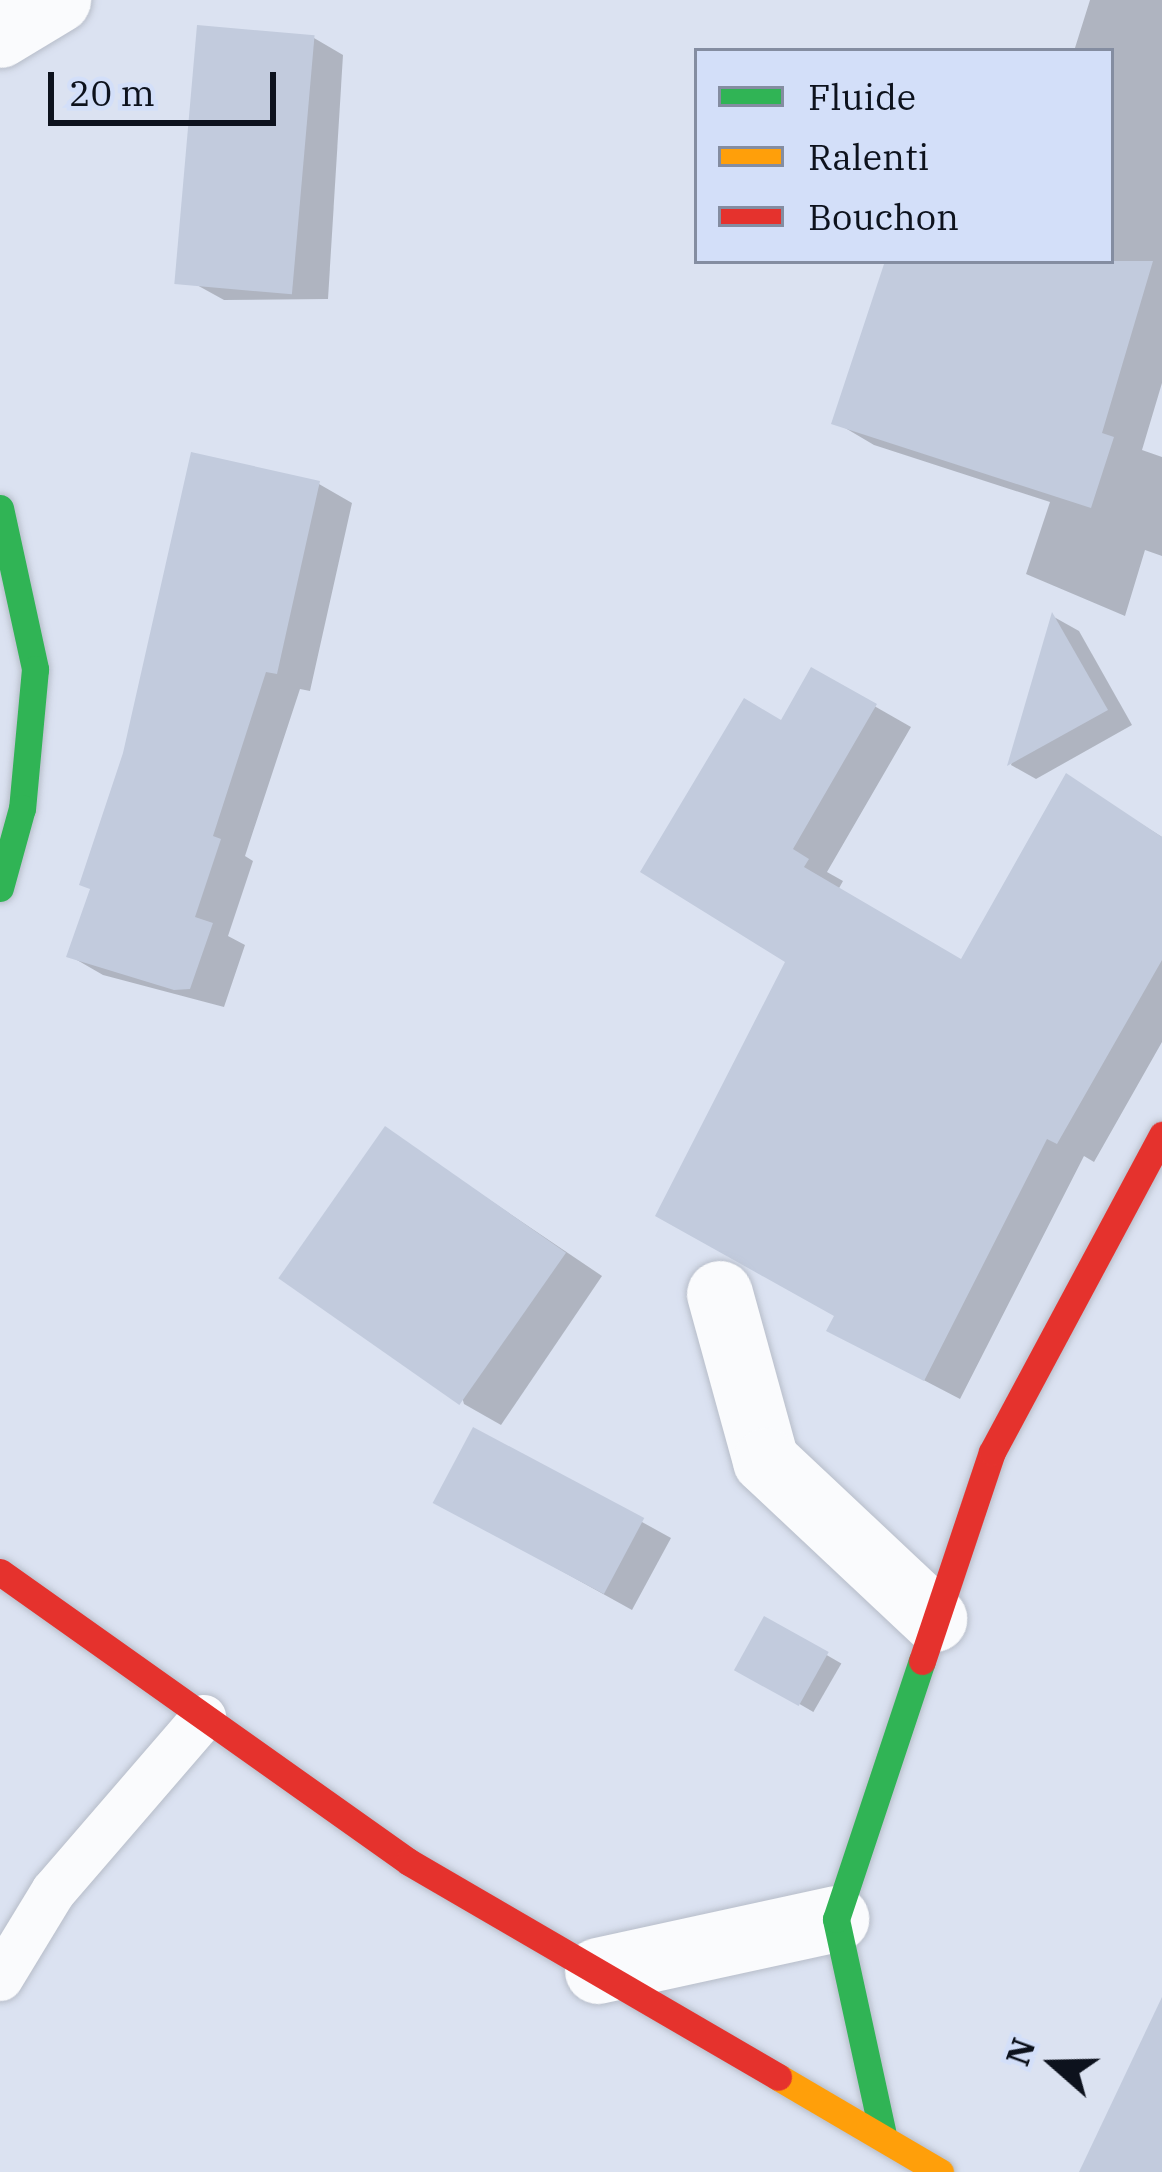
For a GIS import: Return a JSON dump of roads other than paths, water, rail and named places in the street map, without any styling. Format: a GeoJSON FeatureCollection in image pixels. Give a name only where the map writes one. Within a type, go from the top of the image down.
{"type":"FeatureCollection","features":[{"type":"Feature","properties":{"kind":"street"},"geometry":{"type":"LineString","coordinates":[[0,87],[1,35],[58,0]]}},
{"type":"Feature","properties":{"kind":"street"},"geometry":{"type":"LineString","coordinates":[[0,508],[35,669],[22,808],[0,888]]}},
{"type":"Feature","properties":{"kind":"street"},"geometry":{"type":"LineString","coordinates":[[883,2135],[836,1919],[992,1452],[1162,1135]]}},
{"type":"Feature","properties":{"kind":"street"},"geometry":{"type":"LineString","coordinates":[[720,1294],[766,1461],[934,1619]]}},
{"type":"Feature","properties":{"kind":"street"},"geometry":{"type":"LineString","coordinates":[[0,1572],[409,1862],[940,2172]]}},
{"type":"Feature","properties":{"kind":"street"},"geometry":{"type":"LineString","coordinates":[[598,1971],[836,1919]]}},
{"type":"Feature","properties":{"kind":"lane"},"geometry":{"type":"LineString","coordinates":[[0,1978],[53,1891],[203,1717]]}}]}
